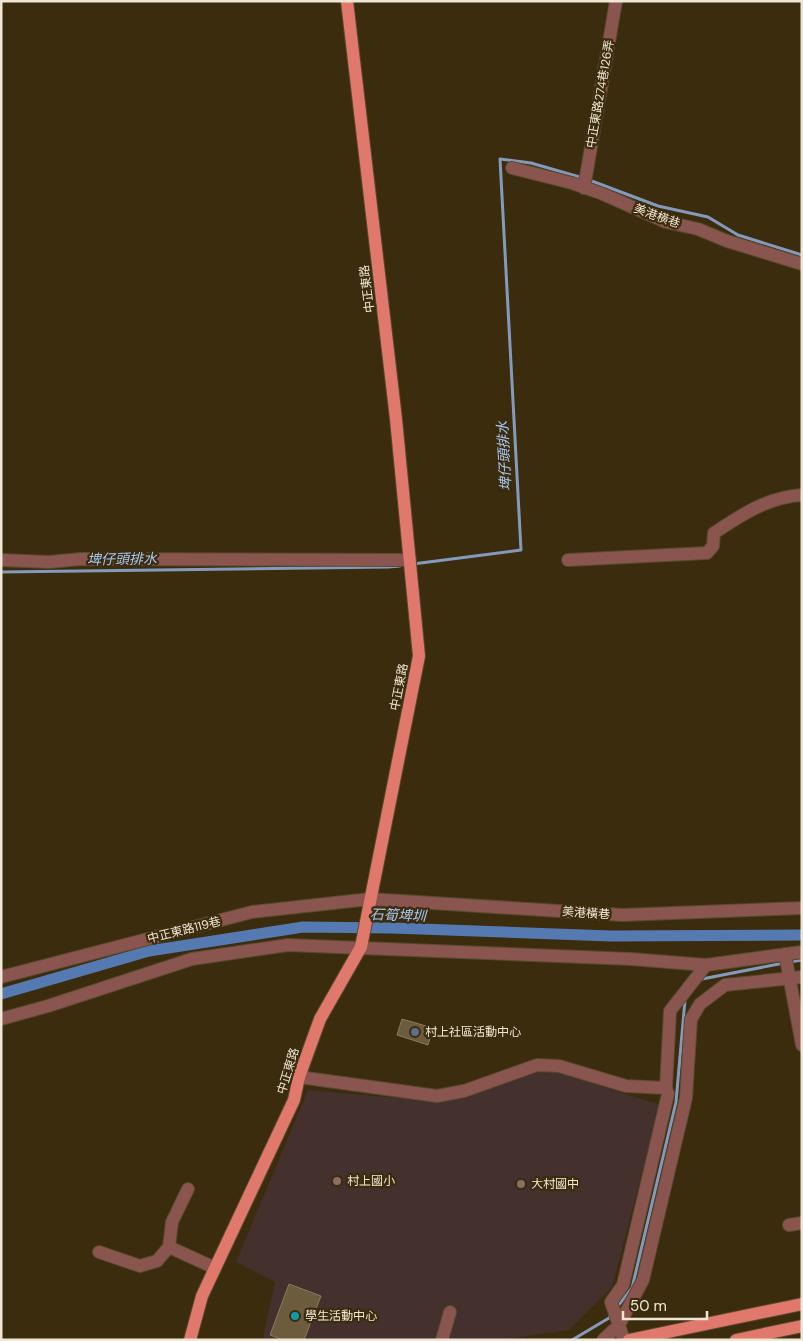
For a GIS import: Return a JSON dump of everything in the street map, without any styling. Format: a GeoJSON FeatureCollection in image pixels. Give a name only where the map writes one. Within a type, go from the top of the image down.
{"type":"FeatureCollection","features":[{"type":"Feature","properties":{"kind":"main road","name":"中正東路"},"geometry":{"type":"LineString","coordinates":[[190,1340],[202,1296],[294,1100],[299,1077],[320,1019],[361,947],[419,656],[396,419],[347,1]]}},
{"type":"Feature","properties":{"kind":"main road"},"geometry":{"type":"LineString","coordinates":[[629,1340],[802,1304]]}},
{"type":"Feature","properties":{"kind":"main road"},"geometry":{"type":"LineString","coordinates":[[736,1340],[802,1326]]}},
{"type":"Feature","properties":{"kind":"street","name":"中正東路274巷126弄"},"geometry":{"type":"LineString","coordinates":[[584,188],[616,1]]}},
{"type":"Feature","properties":{"kind":"street","name":"美港橫巷"},"geometry":{"type":"LineString","coordinates":[[512,168],[603,194],[666,222],[698,229],[727,241],[802,264]]}},
{"type":"Feature","properties":{"kind":"street"},"geometry":{"type":"LineString","coordinates":[[568,560],[707,553],[713,546],[714,533],[750,510],[786,496],[802,495]]}},
{"type":"Feature","properties":{"kind":"street"},"geometry":{"type":"LineString","coordinates":[[1,560],[49,562],[81,558],[410,560]]}},
{"type":"Feature","properties":{"kind":"street","name":"美港橫巷"},"geometry":{"type":"LineString","coordinates":[[370,898],[622,915],[802,908]]}},
{"type":"Feature","properties":{"kind":"street","name":"中正東路119巷"},"geometry":{"type":"LineString","coordinates":[[1,977],[252,912],[370,898]]}},
{"type":"Feature","properties":{"kind":"street"},"geometry":{"type":"LineString","coordinates":[[1,1018],[48,1006],[192,959],[288,945],[631,959],[706,965],[802,952]]}},
{"type":"Feature","properties":{"kind":"street"},"geometry":{"type":"LineString","coordinates":[[785,954],[796,977],[802,1045]]}},
{"type":"Feature","properties":{"kind":"street"},"geometry":{"type":"LineString","coordinates":[[624,1340],[611,1302],[623,1285],[668,1094],[666,1088],[670,1011],[706,965]]}},
{"type":"Feature","properties":{"kind":"street"},"geometry":{"type":"LineString","coordinates":[[603,1340],[619,1325],[643,1280],[686,1098],[691,1019],[700,1004],[725,986],[796,977]]}},
{"type":"Feature","properties":{"kind":"street"},"geometry":{"type":"LineString","coordinates":[[684,992],[700,1004]]}},
{"type":"Feature","properties":{"kind":"street"},"geometry":{"type":"LineString","coordinates":[[299,1077],[437,1096],[464,1091],[537,1064],[559,1066],[626,1086],[666,1088]]}},
{"type":"Feature","properties":{"kind":"street"},"geometry":{"type":"LineString","coordinates":[[99,1252],[140,1266],[157,1261],[169,1247],[172,1222],[188,1189]]}},
{"type":"Feature","properties":{"kind":"street"},"geometry":{"type":"LineString","coordinates":[[789,1225],[802,1222]]}},
{"type":"Feature","properties":{"kind":"street"},"geometry":{"type":"LineString","coordinates":[[169,1247],[215,1268]]}},
{"type":"Feature","properties":{"kind":"street"},"geometry":{"type":"LineString","coordinates":[[442,1340],[450,1312]]}},
{"type":"Feature","properties":{"kind":"shaded area","name":"大村國中"},"geometry":{"type":"Polygon","coordinates":[[[546,1068],[660,1105],[612,1287],[569,1330],[497,1340],[269,1340],[263,1337],[275,1282],[236,1262],[308,1090],[431,1101],[546,1068]]]}},
{"type":"Feature","properties":{"kind":"building","name":"村上社區活動中心"},"geometry":{"type":"Polygon","coordinates":[[[402,1019],[433,1028],[428,1045],[397,1035],[402,1019]]]}},
{"type":"Feature","properties":{"kind":"building","name":"學生活動中心"},"geometry":{"type":"Polygon","coordinates":[[[289,1284],[321,1296],[304,1340],[283,1340],[270,1335],[289,1284]]]}},
{"type":"Feature","properties":{"kind":"waterway","name":"埤仔頭排水"},"geometry":{"type":"LineString","coordinates":[[413,564],[521,550],[500,159],[531,163],[583,178]]}},
{"type":"Feature","properties":{"kind":"waterway","name":"埤仔頭排水"},"geometry":{"type":"LineString","coordinates":[[589,180],[658,206],[708,217],[738,235],[802,255]]}},
{"type":"Feature","properties":{"kind":"waterway","name":"埤仔頭排水"},"geometry":{"type":"LineString","coordinates":[[1,572],[400,566]]}},
{"type":"Feature","properties":{"kind":"waterway","name":"石筍埤圳"},"geometry":{"type":"LineString","coordinates":[[1,994],[149,951],[303,927],[393,928],[611,936],[802,935]]}},
{"type":"Feature","properties":{"kind":"waterway"},"geometry":{"type":"LineString","coordinates":[[790,962],[802,960]]}},
{"type":"Feature","properties":{"kind":"waterway"},"geometry":{"type":"LineString","coordinates":[[702,979],[784,963]]}},
{"type":"Feature","properties":{"kind":"waterway"},"geometry":{"type":"LineString","coordinates":[[617,1307],[632,1288],[676,1102],[685,1000]]}},
{"type":"Feature","properties":{"kind":"waterway"},"geometry":{"type":"LineString","coordinates":[[572,1340],[609,1318],[612,1314]]}},
{"type":"Feature","properties":{"kind":"place","name":"村上社區活動中心"},"geometry":{"type":"Point","coordinates":[415,1032]}},
{"type":"Feature","properties":{"kind":"place","name":"村上國小"},"geometry":{"type":"Point","coordinates":[337,1181]}},
{"type":"Feature","properties":{"kind":"place","name":"大村國中"},"geometry":{"type":"Point","coordinates":[521,1184]}},
{"type":"Feature","properties":{"kind":"place","name":"學生活動中心"},"geometry":{"type":"Point","coordinates":[295,1316]}}]}
